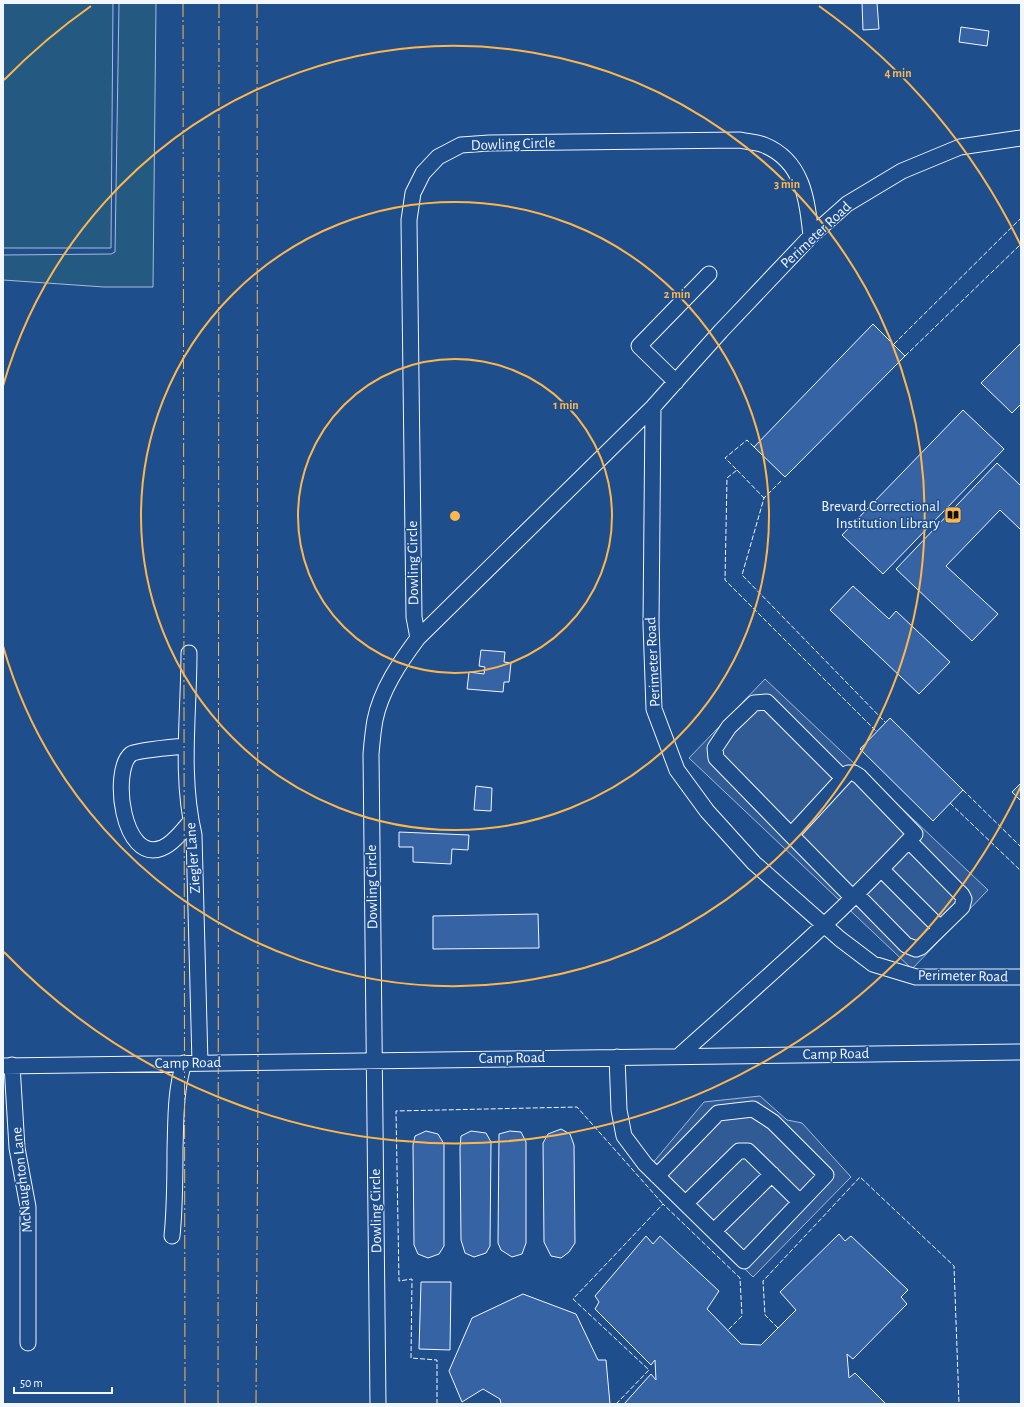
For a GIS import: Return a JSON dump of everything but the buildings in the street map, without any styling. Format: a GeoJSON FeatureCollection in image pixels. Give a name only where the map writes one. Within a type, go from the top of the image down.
{"type":"FeatureCollection","features":[{"type":"Feature","properties":{"kind":"street","name":"Perimeter Road"},"geometry":{"type":"LineString","coordinates":[[418,638],[654,407],[721,331],[811,236],[847,204],[902,172],[960,147],[1021,138]]}},
{"type":"Feature","properties":{"kind":"street","name":"Dowling Circle"},"geometry":{"type":"LineString","coordinates":[[378,1404],[371,754],[375,718],[385,691],[401,662],[418,638],[414,618],[409,220],[413,193],[424,173],[438,157],[461,145],[489,143],[740,140],[764,145],[780,154],[794,168],[804,187],[808,204],[811,236]]}},
{"type":"Feature","properties":{"kind":"street"},"geometry":{"type":"LineString","coordinates":[[676,382],[639,346],[709,274]]}},
{"type":"Feature","properties":{"kind":"street","name":"Perimeter Road"},"geometry":{"type":"LineString","coordinates":[[654,407],[651,624],[654,709],[677,770],[707,811],[754,863],[824,926],[873,964],[916,977],[1021,978]]}},
{"type":"Feature","properties":{"kind":"street","name":"Ziegler Lane"},"geometry":{"type":"LineString","coordinates":[[189,653],[185,746],[191,821],[194,835],[200,1063]]}},
{"type":"Feature","properties":{"kind":"street"},"geometry":{"type":"LineString","coordinates":[[843,778],[767,702],[754,703],[729,727],[715,748],[716,758],[791,835],[906,945],[911,948],[921,947],[962,907],[964,899],[962,895],[909,841]]}},
{"type":"Feature","properties":{"kind":"street"},"geometry":{"type":"LineString","coordinates":[[185,746],[132,753],[124,760],[121,784],[124,818],[130,832],[139,846],[151,850],[163,848],[177,837],[191,821]]}},
{"type":"Feature","properties":{"kind":"street"},"geometry":{"type":"LineString","coordinates":[[679,1056],[824,926],[915,834],[859,776],[854,773],[848,773],[791,835]]}},
{"type":"Feature","properties":{"kind":"street"},"geometry":{"type":"LineString","coordinates":[[881,869],[940,928]]}},
{"type":"Feature","properties":{"kind":"street","name":"Camp Road"},"geometry":{"type":"LineString","coordinates":[[8,1066],[1021,1052]]}},
{"type":"Feature","properties":{"kind":"street"},"geometry":{"type":"LineString","coordinates":[[617,1057],[619,1110],[624,1136],[645,1164],[657,1176],[686,1203],[744,1260],[826,1175],[773,1122],[753,1109],[718,1113],[657,1176]]}},
{"type":"Feature","properties":{"kind":"street"},"geometry":{"type":"LineString","coordinates":[[172,1236],[175,1184],[176,1111],[179,1076],[184,1063]]}},
{"type":"Feature","properties":{"kind":"street","name":"McNaughton Lane"},"geometry":{"type":"LineString","coordinates":[[8,1066],[17,1148],[28,1207],[28,1343]]}},
{"type":"Feature","properties":{"kind":"street"},"geometry":{"type":"LineString","coordinates":[[686,1203],[739,1151],[748,1151],[800,1202]]}},
{"type":"Feature","properties":{"kind":"street"},"geometry":{"type":"LineString","coordinates":[[714,1231],[772,1174]]}},
{"type":"Feature","properties":{"kind":"shaded area"},"geometry":{"type":"Polygon","coordinates":[[[3,3],[113,3],[111,248],[3,248],[3,3]]]}},
{"type":"Feature","properties":{"kind":"shaded area"},"geometry":{"type":"Polygon","coordinates":[[[119,3],[156,3],[153,287],[104,287],[3,280],[3,255],[111,254],[115,252],[119,3]]]}},
{"type":"Feature","properties":{"kind":"shaded area"},"geometry":{"type":"Polygon","coordinates":[[[765,679],[988,890],[912,969],[689,758],[765,679]]]}},
{"type":"Feature","properties":{"kind":"shaded area"},"geometry":{"type":"Polygon","coordinates":[[[760,1096],[787,1120],[802,1123],[851,1177],[753,1277],[646,1171],[704,1102],[760,1096]]]}},
{"type":"Feature","properties":{"kind":"fence"},"geometry":{"type":"LineString","coordinates":[[894,344],[1021,218]]}},
{"type":"Feature","properties":{"kind":"fence"},"geometry":{"type":"LineString","coordinates":[[905,356],[1021,244]]}},
{"type":"Feature","properties":{"kind":"fence"},"geometry":{"type":"LineString","coordinates":[[754,447],[747,440],[725,458],[737,470],[727,478],[725,580],[877,732]]}},
{"type":"Feature","properties":{"kind":"fence"},"geometry":{"type":"LineString","coordinates":[[737,470],[764,498]]}},
{"type":"Feature","properties":{"kind":"fence"},"geometry":{"type":"LineString","coordinates":[[781,481],[764,498],[742,575],[886,723]]}},
{"type":"Feature","properties":{"kind":"fence"},"geometry":{"type":"LineString","coordinates":[[963,790],[1021,847]]}},
{"type":"Feature","properties":{"kind":"fence"},"geometry":{"type":"LineString","coordinates":[[950,803],[1021,871]]}},
{"type":"Feature","properties":{"kind":"fence"},"geometry":{"type":"LineString","coordinates":[[437,1404],[437,1360],[411,1358],[412,1279],[399,1281],[396,1111],[577,1107],[663,1204]]}},
{"type":"Feature","properties":{"kind":"fence"},"geometry":{"type":"LineString","coordinates":[[778,1328],[765,1315],[763,1281],[860,1177],[954,1266],[959,1404]]}},
{"type":"Feature","properties":{"kind":"fence"},"geometry":{"type":"LineString","coordinates":[[616,1404],[649,1370],[573,1299],[663,1204],[740,1278],[742,1316],[728,1330]]}},
{"type":"Feature","properties":{"kind":"power"},"geometry":{"type":"LineString","coordinates":[[183,3],[185,1404]]}},
{"type":"Feature","properties":{"kind":"power"},"geometry":{"type":"LineString","coordinates":[[218,1404],[219,3]]}},
{"type":"Feature","properties":{"kind":"power"},"geometry":{"type":"LineString","coordinates":[[256,1404],[258,1087],[257,3]]}},
{"type":"Feature","properties":{"kind":"place","name":"Brevard Correctional Institution Library"},"geometry":{"type":"Point","coordinates":[953,515]}}]}
